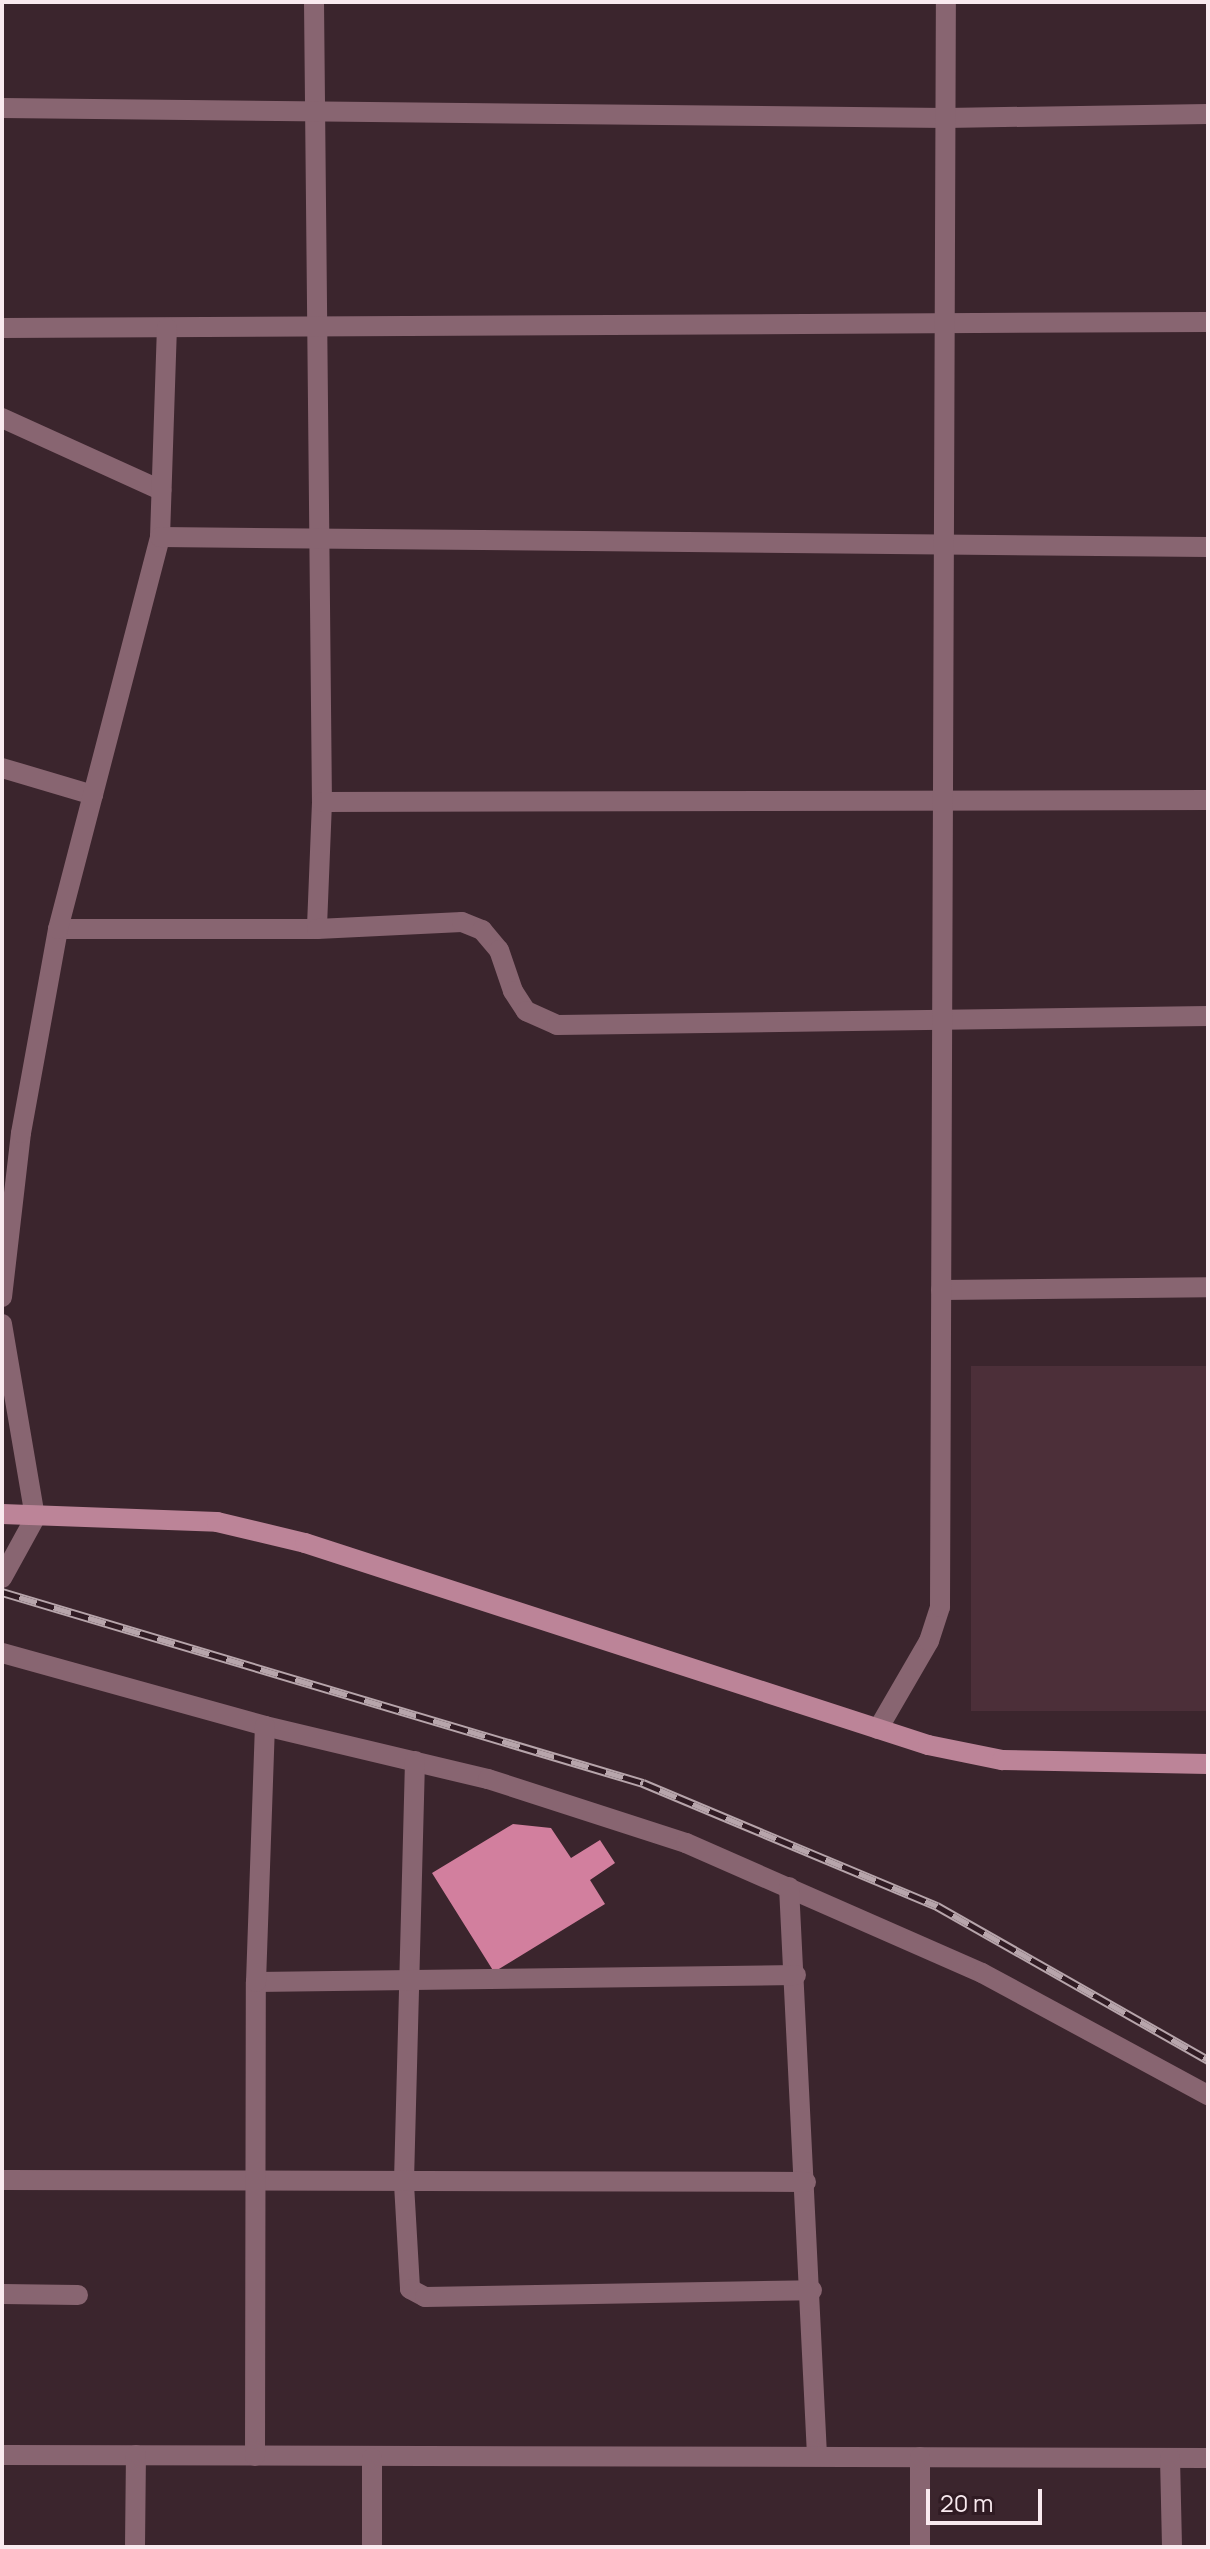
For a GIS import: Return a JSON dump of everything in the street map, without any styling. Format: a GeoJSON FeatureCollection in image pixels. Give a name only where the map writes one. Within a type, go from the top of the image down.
{"type":"FeatureCollection","features":[{"type":"Feature","properties":{"kind":"main road"},"geometry":{"type":"LineString","coordinates":[[2,1514],[35,1518],[217,1522],[305,1543],[878,1729],[1002,1760],[1208,1764]]}},
{"type":"Feature","properties":{"kind":"street"},"geometry":{"type":"LineString","coordinates":[[314,2],[322,802],[317,929]]}},
{"type":"Feature","properties":{"kind":"street"},"geometry":{"type":"LineString","coordinates":[[878,1729],[929,1641],[940,1607],[946,2]]}},
{"type":"Feature","properties":{"kind":"street"},"geometry":{"type":"LineString","coordinates":[[2,108],[946,118],[1208,114]]}},
{"type":"Feature","properties":{"kind":"street"},"geometry":{"type":"LineString","coordinates":[[2,328],[945,327],[1208,322]]}},
{"type":"Feature","properties":{"kind":"street"},"geometry":{"type":"LineString","coordinates":[[2,1297],[11,1130],[58,929],[160,537],[167,328]]}},
{"type":"Feature","properties":{"kind":"street"},"geometry":{"type":"LineString","coordinates":[[2,418],[161,490]]}},
{"type":"Feature","properties":{"kind":"street"},"geometry":{"type":"LineString","coordinates":[[160,537],[1208,547]]}},
{"type":"Feature","properties":{"kind":"street"},"geometry":{"type":"LineString","coordinates":[[2,768],[93,795]]}},
{"type":"Feature","properties":{"kind":"street"},"geometry":{"type":"LineString","coordinates":[[322,802],[1208,800]]}},
{"type":"Feature","properties":{"kind":"street"},"geometry":{"type":"LineString","coordinates":[[58,929],[317,929],[462,922],[482,930],[499,950],[513,991],[526,1011],[557,1025],[1208,1016]]}},
{"type":"Feature","properties":{"kind":"street"},"geometry":{"type":"LineString","coordinates":[[941,1290],[1208,1287]]}},
{"type":"Feature","properties":{"kind":"street"},"geometry":{"type":"LineString","coordinates":[[2,1324],[35,1518],[2,1578]]}},
{"type":"Feature","properties":{"kind":"street"},"geometry":{"type":"LineString","coordinates":[[2,1653],[265,1726],[415,1761],[601,1812],[789,1887],[982,1973],[1208,2095]]}},
{"type":"Feature","properties":{"kind":"street"},"geometry":{"type":"LineString","coordinates":[[255,2456],[256,1982],[265,1726]]}},
{"type":"Feature","properties":{"kind":"street"},"geometry":{"type":"LineString","coordinates":[[415,1761],[412,1980],[404,2184],[406,2280],[416,2295],[812,2290]]}},
{"type":"Feature","properties":{"kind":"street"},"geometry":{"type":"LineString","coordinates":[[789,1887],[812,2290],[817,2455]]}},
{"type":"Feature","properties":{"kind":"street"},"geometry":{"type":"LineString","coordinates":[[256,1982],[796,1975]]}},
{"type":"Feature","properties":{"kind":"street"},"geometry":{"type":"LineString","coordinates":[[2,2180],[404,2184],[806,2182]]}},
{"type":"Feature","properties":{"kind":"street"},"geometry":{"type":"LineString","coordinates":[[2,2294],[78,2295]]}},
{"type":"Feature","properties":{"kind":"street"},"geometry":{"type":"LineString","coordinates":[[2,2455],[1208,2458]]}},
{"type":"Feature","properties":{"kind":"street"},"geometry":{"type":"LineString","coordinates":[[135,2547],[136,2455]]}},
{"type":"Feature","properties":{"kind":"street"},"geometry":{"type":"LineString","coordinates":[[920,2457],[920,2547]]}},
{"type":"Feature","properties":{"kind":"street"},"geometry":{"type":"LineString","coordinates":[[372,2458],[372,2547]]}},
{"type":"Feature","properties":{"kind":"street"},"geometry":{"type":"LineString","coordinates":[[1170,2458],[1172,2547]]}},
{"type":"Feature","properties":{"kind":"shaded area"},"geometry":{"type":"Polygon","coordinates":[[[971,1366],[1208,1366],[1208,1711],[971,1711],[971,1366]]]}},
{"type":"Feature","properties":{"kind":"building"},"geometry":{"type":"Polygon","coordinates":[[[513,1824],[551,1828],[571,1858],[600,1840],[615,1863],[590,1880],[605,1904],[494,1972],[432,1873],[513,1824]]]}},
{"type":"Feature","properties":{"kind":"railway"},"geometry":{"type":"LineString","coordinates":[[2,1592],[643,1783],[937,1906],[1208,2060]]}}]}
